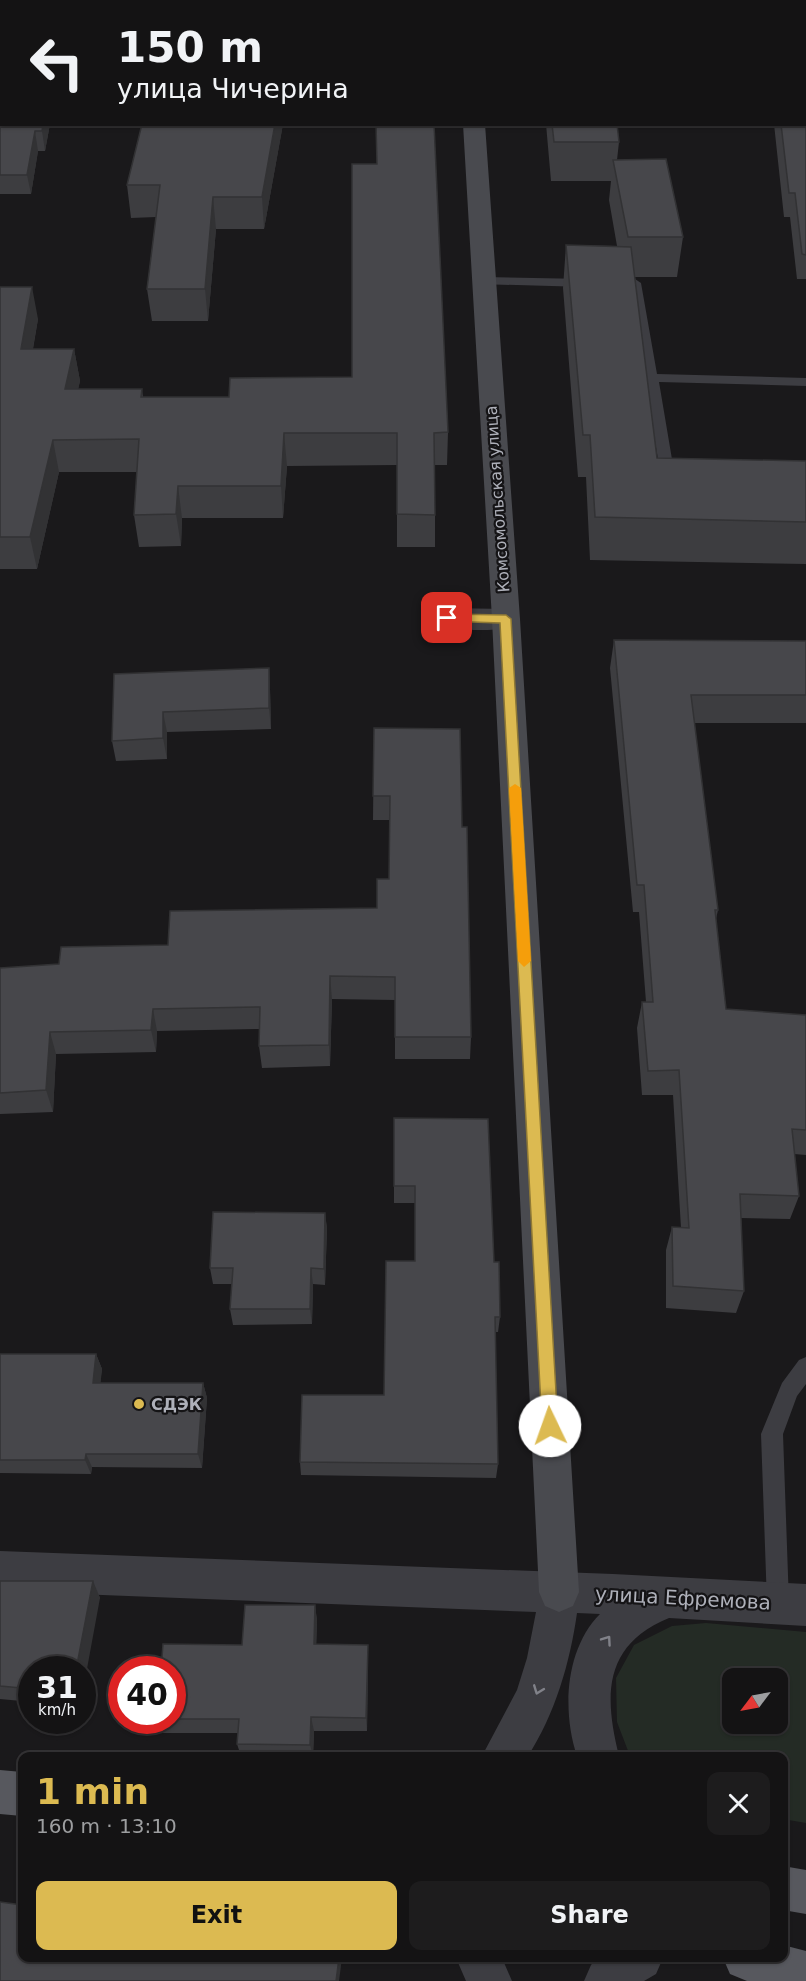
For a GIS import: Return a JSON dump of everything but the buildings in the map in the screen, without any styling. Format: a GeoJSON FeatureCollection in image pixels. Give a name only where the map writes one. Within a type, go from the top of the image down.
{"type":"FeatureCollection","features":[{"type":"Feature","properties":{"kind":"main road"},"geometry":{"type":"LineString","coordinates":[[0,1792],[18,1794]]}},
{"type":"Feature","properties":{"kind":"main road"},"geometry":{"type":"LineString","coordinates":[[788,1889],[806,1892]]}},
{"type":"Feature","properties":{"kind":"street","name":"Комсомольская улица"},"geometry":{"type":"LineString","coordinates":[[474,126],[506,619],[559,1592]]}},
{"type":"Feature","properties":{"kind":"street"},"geometry":{"type":"LineString","coordinates":[[447,618],[506,619]]}},
{"type":"Feature","properties":{"kind":"street","name":"улица Ефремова"},"geometry":{"type":"LineString","coordinates":[[0,1571],[559,1592],[792,1604]]}},
{"type":"Feature","properties":{"kind":"street"},"geometry":{"type":"LineString","coordinates":[[559,1592],[594,1749]]}},
{"type":"Feature","properties":{"kind":"street"},"geometry":{"type":"LineString","coordinates":[[505,1752],[524,1726],[545,1673],[556,1625],[559,1592]]}},
{"type":"Feature","properties":{"kind":"street"},"geometry":{"type":"LineString","coordinates":[[594,1749],[588,1703],[599,1650],[624,1620],[645,1607],[670,1597]]}},
{"type":"Feature","properties":{"kind":"street"},"geometry":{"type":"LineString","coordinates":[[481,1962],[489,1981]]}},
{"type":"Feature","properties":{"kind":"street"},"geometry":{"type":"LineString","coordinates":[[607,1981],[616,1971],[632,1962]]}},
{"type":"Feature","properties":{"kind":"lane"},"geometry":{"type":"LineString","coordinates":[[483,281],[635,283],[670,487],[681,487]]}},
{"type":"Feature","properties":{"kind":"lane"},"geometry":{"type":"LineString","coordinates":[[651,378],[806,382]]}},
{"type":"Feature","properties":{"kind":"lane"},"geometry":{"type":"LineString","coordinates":[[792,1604],[772,1434],[789,1390],[806,1367]]}},
{"type":"Feature","properties":{"kind":"shaded area"},"geometry":{"type":"Polygon","coordinates":[[[706,1623],[806,1632],[806,1823],[788,1820],[788,1752],[628,1752],[617,1722],[616,1678],[634,1645],[672,1626],[706,1623]]]}},
{"type":"Feature","properties":{"kind":"slow traffic"},"geometry":{"type":"LineString","coordinates":[[515,788],[524,961]]}},
{"type":"Feature","properties":{"kind":"place","name":"СДЭК"},"geometry":{"type":"Point","coordinates":[139,1404]}},
{"type":"Feature","properties":{"kind":"route"},"geometry":{"type":"LineString","coordinates":[[447,618],[506,619],[550,1426]]}}]}
